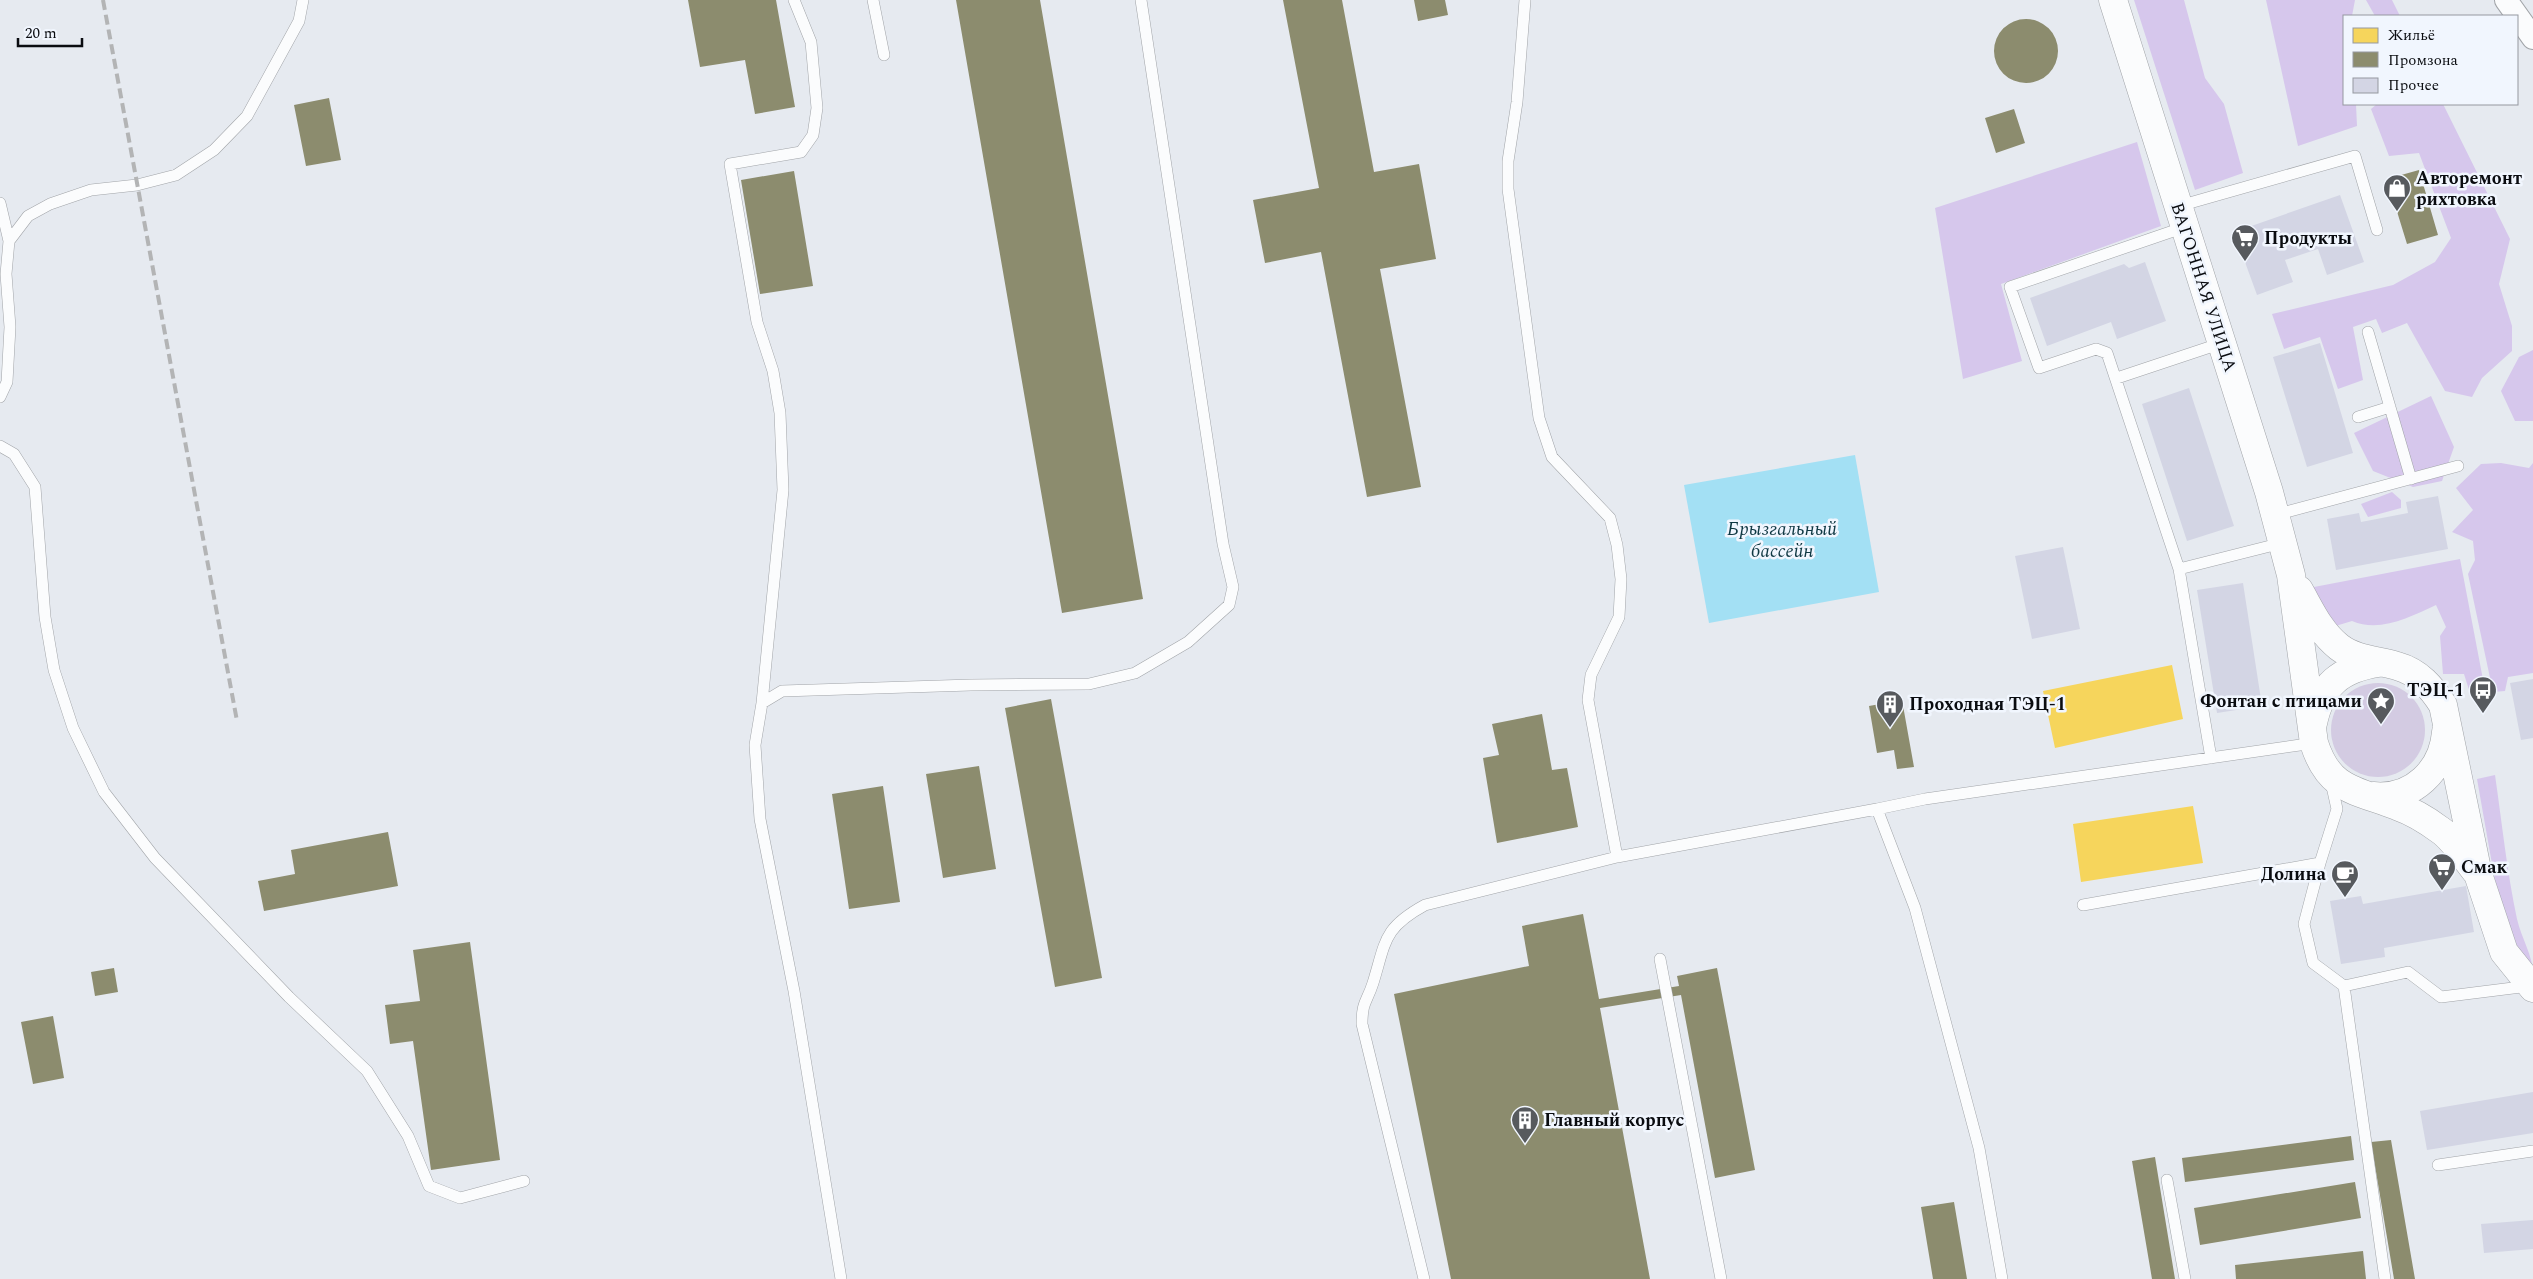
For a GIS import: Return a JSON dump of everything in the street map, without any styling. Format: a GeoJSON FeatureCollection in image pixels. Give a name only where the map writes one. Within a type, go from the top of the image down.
{"type":"FeatureCollection","features":[{"type":"Feature","properties":{"kind":"street","name":"ВАГОННАЯ УЛИЦА"},"geometry":{"type":"LineString","coordinates":[[2113,0],[2222,343],[2275,515],[2291,575]]}},
{"type":"Feature","properties":{"kind":"street"},"geometry":{"type":"LineString","coordinates":[[2506,0],[2517,15]]}},
{"type":"Feature","properties":{"kind":"street"},"geometry":{"type":"LineString","coordinates":[[2518,17],[2533,38]]}},
{"type":"Feature","properties":{"kind":"street"},"geometry":{"type":"LineString","coordinates":[[2291,575],[2322,632],[2340,648],[2378,663],[2398,666],[2418,675],[2432,688],[2443,706],[2478,874],[2504,952],[2532,986]]}},
{"type":"Feature","properties":{"kind":"street"},"geometry":{"type":"LineString","coordinates":[[2291,575],[2313,734],[2319,760],[2329,775],[2343,787],[2399,806],[2442,831],[2478,874]]}},
{"type":"Feature","properties":{"kind":"street"},"geometry":{"type":"LineString","coordinates":[[2313,734],[2317,706],[2326,688],[2350,670],[2359,666],[2378,663]]}},
{"type":"Feature","properties":{"kind":"street"},"geometry":{"type":"LineString","coordinates":[[2363,795],[2390,796],[2404,793],[2422,782],[2436,766],[2444,747],[2446,726]]}},
{"type":"Feature","properties":{"kind":"lane"},"geometry":{"type":"LineString","coordinates":[[9,241],[28,216],[50,204],[91,190],[137,184],[176,175],[214,150],[247,116],[299,21],[303,0]]}},
{"type":"Feature","properties":{"kind":"lane"},"geometry":{"type":"LineString","coordinates":[[794,0],[811,42],[817,108],[813,135],[801,152],[730,164],[757,322],[773,371],[780,413],[783,490],[762,704],[755,745],[760,819],[794,991],[841,1279]]}},
{"type":"Feature","properties":{"kind":"lane"},"geometry":{"type":"LineString","coordinates":[[873,0],[884,55]]}},
{"type":"Feature","properties":{"kind":"lane"},"geometry":{"type":"LineString","coordinates":[[762,704],[782,692],[800,690],[971,684],[1089,684],[1135,673],[1188,642],[1229,605],[1233,587],[1223,544],[1141,0]]}},
{"type":"Feature","properties":{"kind":"lane"},"geometry":{"type":"LineString","coordinates":[[1525,0],[1517,102],[1508,161],[1508,189],[1539,418],[1544,436],[1552,457],[1610,518],[1617,545],[1621,579],[1619,616],[1592,675],[1588,700],[1617,858]]}},
{"type":"Feature","properties":{"kind":"lane"},"geometry":{"type":"LineString","coordinates":[[2211,758],[2179,569],[2117,378],[2107,353],[2096,349],[2038,368],[2010,287],[2182,217],[2355,156],[2377,230]]}},
{"type":"Feature","properties":{"kind":"lane"},"geometry":{"type":"LineString","coordinates":[[0,203],[9,241],[6,274],[10,327],[6,382],[0,397]]}},
{"type":"Feature","properties":{"kind":"lane"},"geometry":{"type":"LineString","coordinates":[[2368,332],[2411,479]]}},
{"type":"Feature","properties":{"kind":"lane"},"geometry":{"type":"LineString","coordinates":[[2117,378],[2222,343]]}},
{"type":"Feature","properties":{"kind":"lane"},"geometry":{"type":"LineString","coordinates":[[2358,417],[2390,407]]}},
{"type":"Feature","properties":{"kind":"lane"},"geometry":{"type":"LineString","coordinates":[[0,446],[14,454],[35,487],[45,617],[54,670],[73,728],[104,792],[155,858],[289,996],[367,1071],[408,1136],[429,1186],[460,1198],[524,1181]]}},
{"type":"Feature","properties":{"kind":"lane"},"geometry":{"type":"LineString","coordinates":[[2275,515],[2458,466]]}},
{"type":"Feature","properties":{"kind":"lane"},"geometry":{"type":"LineString","coordinates":[[2179,569],[2282,543]]}},
{"type":"Feature","properties":{"kind":"lane"},"geometry":{"type":"LineString","coordinates":[[1424,1279],[1362,1024],[1362,1005],[1372,985],[1382,947],[1392,928],[1405,915],[1425,905],[1617,858],[1877,810],[1925,799],[2211,758],[2313,734]]}},
{"type":"Feature","properties":{"kind":"lane"},"geometry":{"type":"LineString","coordinates":[[2329,775],[2337,809],[2304,924],[2314,963],[2344,986],[2385,1279]]}},
{"type":"Feature","properties":{"kind":"lane"},"geometry":{"type":"LineString","coordinates":[[1877,810],[1915,908],[1979,1148],[2002,1279]]}},
{"type":"Feature","properties":{"kind":"lane"},"geometry":{"type":"LineString","coordinates":[[2084,906],[2320,863]]}},
{"type":"Feature","properties":{"kind":"lane"},"geometry":{"type":"LineString","coordinates":[[1660,959],[1720,1279]]}},
{"type":"Feature","properties":{"kind":"lane"},"geometry":{"type":"LineString","coordinates":[[2344,986],[2408,972],[2441,997],[2532,986]]}},
{"type":"Feature","properties":{"kind":"lane"},"geometry":{"type":"LineString","coordinates":[[2438,1165],[2533,1151]]}},
{"type":"Feature","properties":{"kind":"lane"},"geometry":{"type":"LineString","coordinates":[[2167,1180],[2185,1279]]}},
{"type":"Feature","properties":{"kind":"shaded area"},"geometry":{"type":"Polygon","coordinates":[[[2134,0],[2184,0],[2205,78],[2224,104],[2243,173],[2195,190],[2134,0]]]}},
{"type":"Feature","properties":{"kind":"shaded area"},"geometry":{"type":"Polygon","coordinates":[[[2266,0],[2355,0],[2352,15],[2343,15],[2343,105],[2356,105],[2357,126],[2298,146],[2266,0]]]}},
{"type":"Feature","properties":{"kind":"shaded area"},"geometry":{"type":"Polygon","coordinates":[[[2366,0],[2392,0],[2400,15],[2374,15],[2366,0]]]}},
{"type":"Feature","properties":{"kind":"shaded area"},"geometry":{"type":"Polygon","coordinates":[[[2376,105],[2443,105],[2510,239],[2499,284],[2512,326],[2512,351],[2482,378],[2472,397],[2445,391],[2407,323],[2382,333],[2376,319],[2353,327],[2363,380],[2338,389],[2320,337],[2284,349],[2272,314],[2393,285],[2435,262],[2451,238],[2419,153],[2389,156],[2371,109],[2376,105]]]}},
{"type":"Feature","properties":{"kind":"shaded area"},"geometry":{"type":"Polygon","coordinates":[[[2137,142],[2161,226],[2001,284],[2022,361],[1963,379],[1935,208],[2137,142]]]}},
{"type":"Feature","properties":{"kind":"shaded area"},"geometry":{"type":"Polygon","coordinates":[[[2533,350],[2533,421],[2515,421],[2501,391],[2519,357],[2533,350]]]}},
{"type":"Feature","properties":{"kind":"shaded area"},"geometry":{"type":"Polygon","coordinates":[[[2431,396],[2454,447],[2442,481],[2413,487],[2373,471],[2354,433],[2431,396]]]}},
{"type":"Feature","properties":{"kind":"shaded area"},"geometry":{"type":"Polygon","coordinates":[[[2501,463],[2529,468],[2533,463],[2533,673],[2508,677],[2505,691],[2493,692],[2468,574],[2475,560],[2473,541],[2452,532],[2473,510],[2456,488],[2481,464],[2501,463]]]}},
{"type":"Feature","properties":{"kind":"shaded area"},"geometry":{"type":"Polygon","coordinates":[[[2392,492],[2401,500],[2401,508],[2368,517],[2361,504],[2392,492]]]}},
{"type":"Feature","properties":{"kind":"shaded area"},"geometry":{"type":"Polygon","coordinates":[[[2460,559],[2485,690],[2470,693],[2464,674],[2443,674],[2440,636],[2446,627],[2436,605],[2395,622],[2373,625],[2352,621],[2329,628],[2317,612],[2314,587],[2460,559]]]}},
{"type":"Feature","properties":{"kind":"shaded area"},"geometry":{"type":"Polygon","coordinates":[[[2378,683],[2396,687],[2411,697],[2421,712],[2425,730],[2421,748],[2411,763],[2396,773],[2378,777],[2360,773],[2345,763],[2335,748],[2331,730],[2335,712],[2345,697],[2360,687],[2378,683]]]}},
{"type":"Feature","properties":{"kind":"shaded area"},"geometry":{"type":"Polygon","coordinates":[[[2495,775],[2513,901],[2519,926],[2531,960],[2533,973],[2514,950],[2501,915],[2477,779],[2495,775]]]}},
{"type":"Feature","properties":{"kind":"water","name":"Брызгальный бассейн"},"geometry":{"type":"Polygon","coordinates":[[[1855,455],[1879,592],[1709,623],[1684,485],[1855,455]]]}},
{"type":"Feature","properties":{"kind":"building: Жильё"},"geometry":{"type":"Polygon","coordinates":[[[2172,665],[2183,719],[2055,748],[2043,691],[2172,665]]]}},
{"type":"Feature","properties":{"kind":"building: Жильё"},"geometry":{"type":"Polygon","coordinates":[[[2193,806],[2203,863],[2081,882],[2073,824],[2193,806]]]}},
{"type":"Feature","properties":{"kind":"building: Промзона"},"geometry":{"type":"Polygon","coordinates":[[[688,0],[776,0],[795,107],[755,114],[745,60],[700,67],[688,0]]]}},
{"type":"Feature","properties":{"kind":"building: Промзона"},"geometry":{"type":"Polygon","coordinates":[[[956,0],[1040,0],[1143,599],[1062,613],[956,0]]]}},
{"type":"Feature","properties":{"kind":"building: Промзона"},"geometry":{"type":"Polygon","coordinates":[[[1283,0],[1342,0],[1374,172],[1419,164],[1436,259],[1380,269],[1421,487],[1367,497],[1321,252],[1265,263],[1253,200],[1319,188],[1283,0]]]}},
{"type":"Feature","properties":{"kind":"building: Промзона"},"geometry":{"type":"Polygon","coordinates":[[[1414,0],[1445,0],[1448,15],[1418,21],[1414,0]]]}},
{"type":"Feature","properties":{"kind":"building: Промзона"},"geometry":{"type":"Polygon","coordinates":[[[2026,19],[2038,21],[2049,28],[2056,39],[2058,51],[2056,63],[2049,74],[2038,81],[2026,83],[2014,81],[2003,74],[1996,63],[1994,51],[1996,39],[2003,28],[2014,21],[2026,19]]]}},
{"type":"Feature","properties":{"kind":"building: Промзона"},"geometry":{"type":"Polygon","coordinates":[[[329,98],[341,160],[306,166],[294,105],[329,98]]]}},
{"type":"Feature","properties":{"kind":"building: Промзона"},"geometry":{"type":"Polygon","coordinates":[[[2014,109],[2025,143],[1996,153],[1985,118],[2014,109]]]}},
{"type":"Feature","properties":{"kind":"building: Промзона"},"geometry":{"type":"Polygon","coordinates":[[[2419,170],[2438,235],[2407,244],[2387,179],[2419,170]]]}},
{"type":"Feature","properties":{"kind":"building: Промзона"},"geometry":{"type":"Polygon","coordinates":[[[794,171],[813,286],[760,294],[741,180],[794,171]]]}},
{"type":"Feature","properties":{"kind":"building: Промзона"},"geometry":{"type":"Polygon","coordinates":[[[1051,699],[1102,978],[1055,987],[1005,708],[1051,699]]]}},
{"type":"Feature","properties":{"kind":"building: Промзона","name":"Проходная ТЭЦ-1"},"geometry":{"type":"Polygon","coordinates":[[[1902,700],[1914,767],[1897,769],[1894,750],[1877,753],[1869,706],[1902,700]]]}},
{"type":"Feature","properties":{"kind":"building: Промзона"},"geometry":{"type":"Polygon","coordinates":[[[1542,714],[1552,770],[1567,768],[1578,827],[1497,843],[1483,758],[1499,755],[1492,724],[1542,714]]]}},
{"type":"Feature","properties":{"kind":"building: Промзона"},"geometry":{"type":"Polygon","coordinates":[[[979,766],[996,869],[943,878],[926,774],[979,766]]]}},
{"type":"Feature","properties":{"kind":"building: Промзона"},"geometry":{"type":"Polygon","coordinates":[[[883,786],[900,902],[849,909],[832,794],[883,786]]]}},
{"type":"Feature","properties":{"kind":"building: Промзона"},"geometry":{"type":"Polygon","coordinates":[[[388,832],[398,886],[264,911],[258,881],[295,874],[291,850],[388,832]]]}},
{"type":"Feature","properties":{"kind":"building: Промзона","name":"Главный корпус"},"geometry":{"type":"Polygon","coordinates":[[[1583,914],[1599,999],[1679,986],[1677,976],[1717,968],[1755,1170],[1715,1178],[1681,995],[1600,1008],[1650,1279],[1451,1279],[1394,994],[1529,966],[1522,926],[1583,914]]]}},
{"type":"Feature","properties":{"kind":"building: Промзона"},"geometry":{"type":"Polygon","coordinates":[[[470,942],[500,1160],[431,1170],[413,1041],[390,1044],[385,1005],[420,1001],[413,950],[470,942]]]}},
{"type":"Feature","properties":{"kind":"building: Промзона"},"geometry":{"type":"Polygon","coordinates":[[[114,968],[118,992],[95,996],[91,972],[114,968]]]}},
{"type":"Feature","properties":{"kind":"building: Промзона"},"geometry":{"type":"Polygon","coordinates":[[[53,1016],[64,1078],[33,1084],[21,1022],[53,1016]]]}},
{"type":"Feature","properties":{"kind":"building: Промзона"},"geometry":{"type":"Polygon","coordinates":[[[2351,1136],[2354,1160],[2185,1182],[2182,1158],[2351,1136]]]}},
{"type":"Feature","properties":{"kind":"building: Промзона"},"geometry":{"type":"Polygon","coordinates":[[[2391,1140],[2415,1279],[2394,1279],[2371,1142],[2391,1140]]]}},
{"type":"Feature","properties":{"kind":"building: Промзона"},"geometry":{"type":"Polygon","coordinates":[[[2155,1157],[2175,1279],[2152,1279],[2132,1161],[2155,1157]]]}},
{"type":"Feature","properties":{"kind":"building: Промзона"},"geometry":{"type":"Polygon","coordinates":[[[2355,1182],[2361,1218],[2200,1245],[2194,1208],[2355,1182]]]}},
{"type":"Feature","properties":{"kind":"building: Промзона"},"geometry":{"type":"Polygon","coordinates":[[[1954,1202],[1967,1279],[1933,1279],[1921,1207],[1954,1202]]]}},
{"type":"Feature","properties":{"kind":"building: Промзона"},"geometry":{"type":"Polygon","coordinates":[[[2363,1251],[2366,1279],[2236,1279],[2235,1265],[2363,1251]]]}},
{"type":"Feature","properties":{"kind":"building: Прочее"},"geometry":{"type":"Polygon","coordinates":[[[2340,195],[2364,262],[2327,275],[2318,249],[2285,260],[2293,282],[2257,295],[2234,232],[2340,195]]]}},
{"type":"Feature","properties":{"kind":"building: Прочее"},"geometry":{"type":"Polygon","coordinates":[[[2145,262],[2166,321],[2117,339],[2111,322],[2047,346],[2030,298],[2124,264],[2129,268],[2145,262]]]}},
{"type":"Feature","properties":{"kind":"building: Прочее"},"geometry":{"type":"Polygon","coordinates":[[[2320,343],[2353,453],[2307,467],[2273,357],[2320,343]]]}},
{"type":"Feature","properties":{"kind":"building: Прочее"},"geometry":{"type":"Polygon","coordinates":[[[2189,388],[2234,526],[2187,541],[2142,404],[2189,388]]]}},
{"type":"Feature","properties":{"kind":"building: Прочее"},"geometry":{"type":"Polygon","coordinates":[[[2438,496],[2448,549],[2336,570],[2327,519],[2359,513],[2361,522],[2408,513],[2406,502],[2438,496]]]}},
{"type":"Feature","properties":{"kind":"building: Прочее"},"geometry":{"type":"Polygon","coordinates":[[[2063,547],[2080,629],[2032,639],[2015,556],[2063,547]]]}},
{"type":"Feature","properties":{"kind":"building: Прочее"},"geometry":{"type":"Polygon","coordinates":[[[2243,583],[2262,706],[2217,713],[2197,590],[2243,583]]]}},
{"type":"Feature","properties":{"kind":"building: Прочее"},"geometry":{"type":"Polygon","coordinates":[[[2533,679],[2533,738],[2521,740],[2510,683],[2533,679]]]}},
{"type":"Feature","properties":{"kind":"building: Прочее"},"geometry":{"type":"Polygon","coordinates":[[[2466,886],[2474,932],[2384,948],[2385,957],[2341,964],[2330,901],[2361,896],[2363,904],[2466,886]]]}},
{"type":"Feature","properties":{"kind":"building: Прочее"},"geometry":{"type":"Polygon","coordinates":[[[2533,1092],[2533,1133],[2427,1150],[2420,1111],[2533,1092]]]}},
{"type":"Feature","properties":{"kind":"building: Прочее"},"geometry":{"type":"Polygon","coordinates":[[[2533,1220],[2533,1249],[2484,1253],[2481,1224],[2533,1220]]]}},
{"type":"Feature","properties":{"kind":"railway"},"geometry":{"type":"LineString","coordinates":[[103,0],[237,721]]}},
{"type":"Feature","properties":{"kind":"place","name":"Авторемонт рихтовка"},"geometry":{"type":"Point","coordinates":[2397,212]}},
{"type":"Feature","properties":{"kind":"place","name":"Продукты"},"geometry":{"type":"Point","coordinates":[2245,262]}},
{"type":"Feature","properties":{"kind":"place","name":"ТЭЦ-1"},"geometry":{"type":"Point","coordinates":[2483,714]}},
{"type":"Feature","properties":{"kind":"place","name":"Фонтан с птицами"},"geometry":{"type":"Point","coordinates":[2381,725]}},
{"type":"Feature","properties":{"kind":"place","name":"Проходная ТЭЦ-1"},"geometry":{"type":"Point","coordinates":[1890,728]}},
{"type":"Feature","properties":{"kind":"place","name":"Смак"},"geometry":{"type":"Point","coordinates":[2442,891]}},
{"type":"Feature","properties":{"kind":"place","name":"Долина"},"geometry":{"type":"Point","coordinates":[2345,898]}},
{"type":"Feature","properties":{"kind":"place","name":"Главный корпус"},"geometry":{"type":"Point","coordinates":[1525,1144]}}]}
